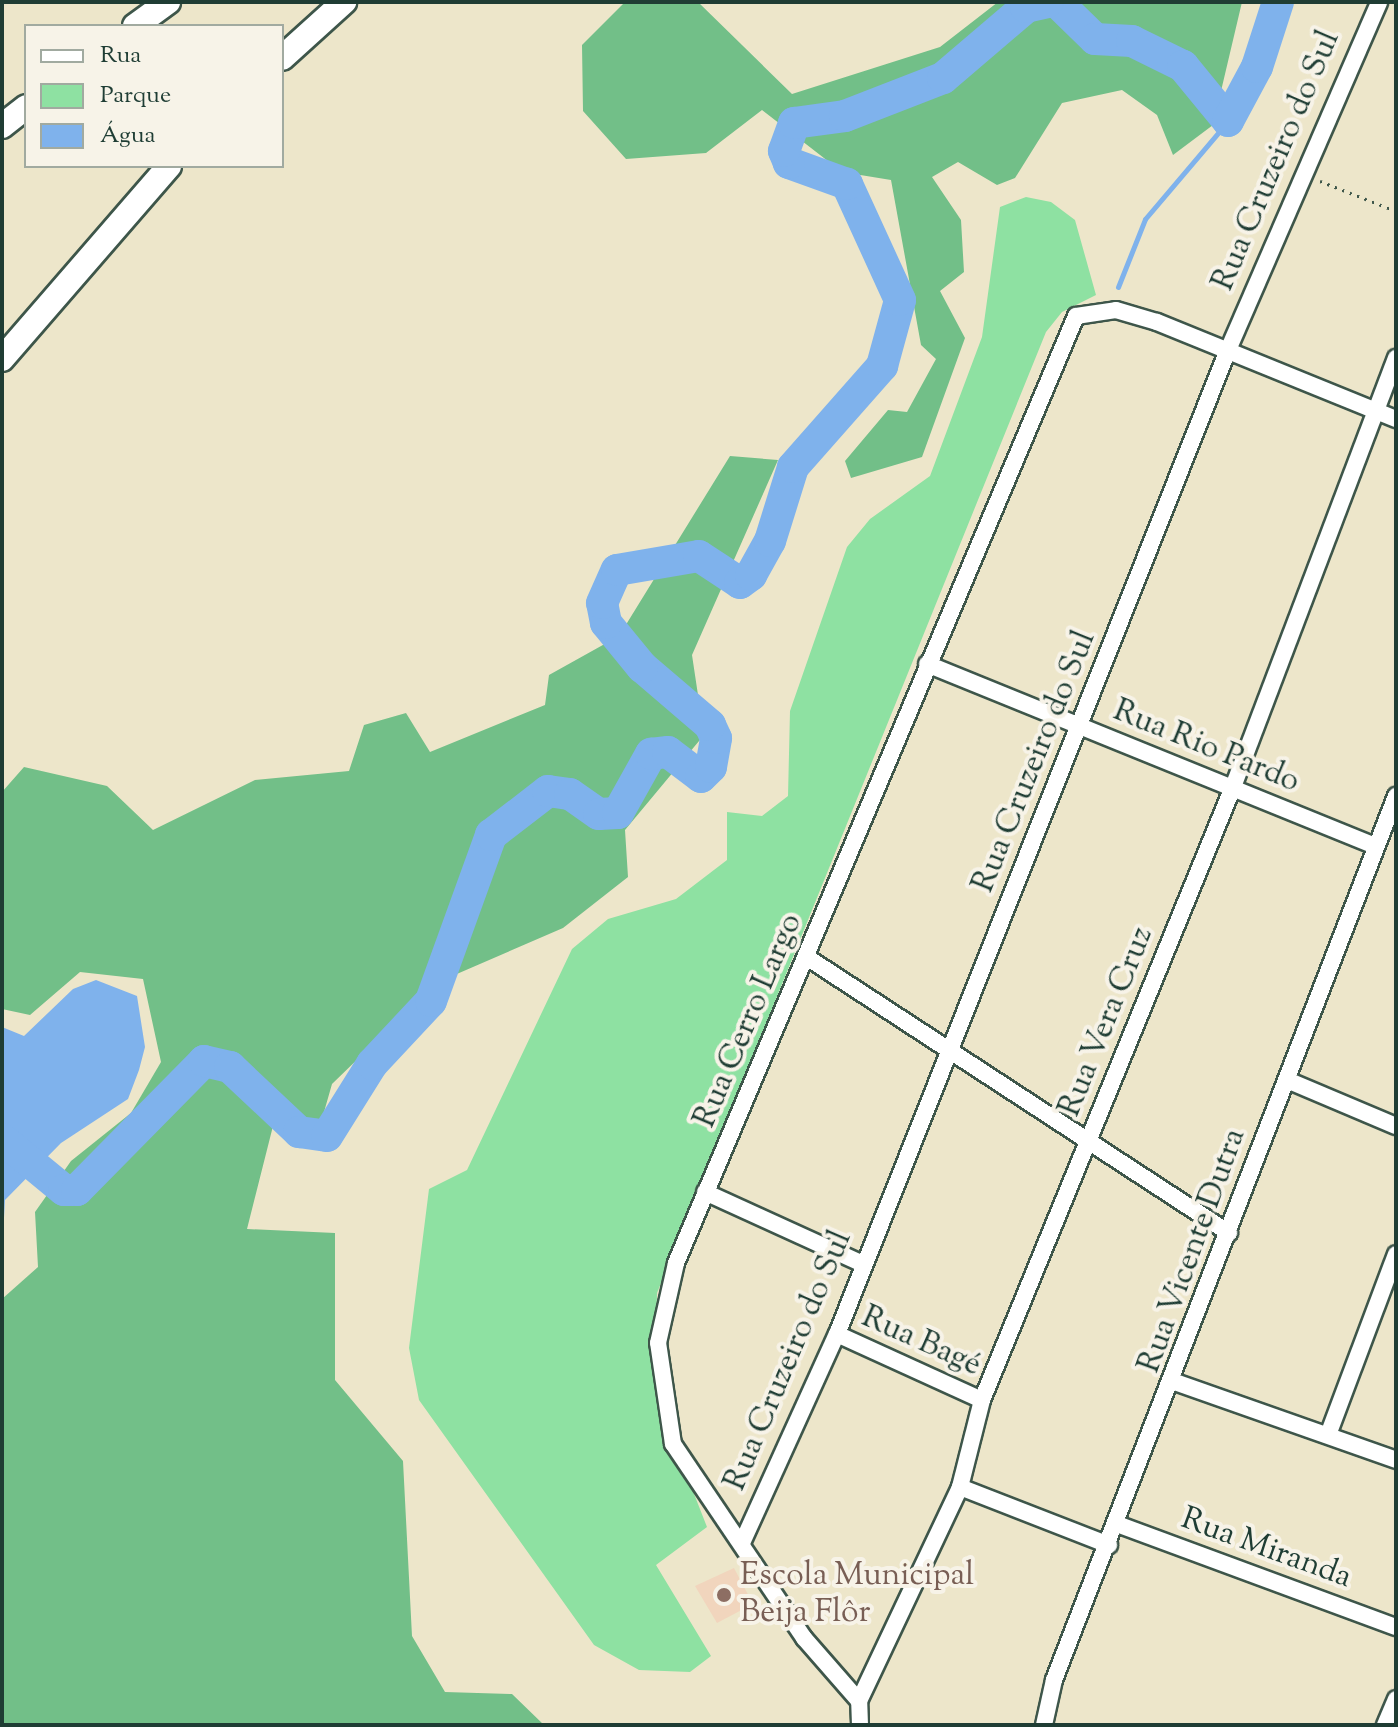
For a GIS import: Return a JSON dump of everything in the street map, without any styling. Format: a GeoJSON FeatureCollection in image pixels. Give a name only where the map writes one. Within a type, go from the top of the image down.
{"type":"FeatureCollection","features":[{"type":"Feature","properties":{"kind":"highway"},"geometry":{"type":"LineString","coordinates":[[138,24],[168,2]]}},
{"type":"Feature","properties":{"kind":"highway"},"geometry":{"type":"LineString","coordinates":[[284,56],[344,2]]}},
{"type":"Feature","properties":{"kind":"highway"},"geometry":{"type":"LineString","coordinates":[[2,126],[24,109]]}},
{"type":"Feature","properties":{"kind":"highway"},"geometry":{"type":"LineString","coordinates":[[2,359],[167,168]]}},
{"type":"Feature","properties":{"kind":"street","name":"Rua Cruzeiro do Sul"},"geometry":{"type":"LineString","coordinates":[[742,1543],[837,1334],[861,1263],[1081,726],[1228,350],[1379,2]]}},
{"type":"Feature","properties":{"kind":"street","name":"Rua Cerro Largo"},"geometry":{"type":"LineString","coordinates":[[859,1701],[804,1638],[673,1444],[662,1400],[664,1301],[705,1192],[808,958],[927,664],[1076,316],[1116,310],[1228,350]]}},
{"type":"Feature","properties":{"kind":"street"},"geometry":{"type":"LineString","coordinates":[[1228,350],[1396,419]]}},
{"type":"Feature","properties":{"kind":"street","name":"Rua Vera Cruz"},"geometry":{"type":"LineString","coordinates":[[859,1701],[960,1487],[982,1400],[1233,787],[1396,358]]}},
{"type":"Feature","properties":{"kind":"street","name":"Rua Rio Pardo"},"geometry":{"type":"LineString","coordinates":[[927,664],[1375,846]]}},
{"type":"Feature","properties":{"kind":"street","name":"Rua Vicente Dutra"},"geometry":{"type":"LineString","coordinates":[[1044,1725],[1109,1545],[1175,1382],[1396,796]]}},
{"type":"Feature","properties":{"kind":"street"},"geometry":{"type":"LineString","coordinates":[[808,958],[1087,1146],[1229,1233]]}},
{"type":"Feature","properties":{"kind":"street"},"geometry":{"type":"LineString","coordinates":[[1287,1080],[1396,1126]]}},
{"type":"Feature","properties":{"kind":"street"},"geometry":{"type":"LineString","coordinates":[[705,1192],[861,1263]]}},
{"type":"Feature","properties":{"kind":"street"},"geometry":{"type":"LineString","coordinates":[[1328,1435],[1396,1254]]}},
{"type":"Feature","properties":{"kind":"street","name":"Rua Bagé"},"geometry":{"type":"LineString","coordinates":[[837,1334],[982,1400]]}},
{"type":"Feature","properties":{"kind":"street"},"geometry":{"type":"LineString","coordinates":[[1175,1382],[1396,1460]]}},
{"type":"Feature","properties":{"kind":"street"},"geometry":{"type":"LineString","coordinates":[[960,1487],[1109,1545]]}},
{"type":"Feature","properties":{"kind":"street","name":"Rua Miranda"},"geometry":{"type":"LineString","coordinates":[[1117,1524],[1396,1627]]}},
{"type":"Feature","properties":{"kind":"street"},"geometry":{"type":"LineString","coordinates":[[1385,1725],[1396,1699]]}},
{"type":"Feature","properties":{"kind":"street"},"geometry":{"type":"LineString","coordinates":[[859,1701],[860,1725]]}},
{"type":"Feature","properties":{"kind":"path"},"geometry":{"type":"LineString","coordinates":[[1302,174],[1396,211]]}},
{"type":"Feature","properties":{"kind":"shaded area","name":"Escola Municipal Beija Flôr"},"geometry":{"type":"Polygon","coordinates":[[[734,1568],[753,1604],[717,1623],[695,1586],[734,1568]]]}},
{"type":"Feature","properties":{"kind":"green space"},"geometry":{"type":"Polygon","coordinates":[[[625,2],[698,2],[792,94],[940,47],[998,2],[1242,2],[1213,125],[1173,155],[1157,115],[1122,90],[1062,103],[1015,178],[997,185],[958,162],[932,177],[961,220],[964,272],[940,291],[965,338],[922,457],[851,478],[845,461],[888,410],[907,412],[936,359],[921,345],[891,180],[842,172],[762,110],[706,153],[626,159],[583,111],[582,45],[625,2]]]}},
{"type":"Feature","properties":{"kind":"green space"},"geometry":{"type":"Polygon","coordinates":[[[1026,197],[1051,202],[1075,220],[1096,295],[1062,312],[1046,332],[657,1293],[655,1394],[707,1527],[656,1565],[711,1656],[690,1672],[639,1670],[594,1645],[419,1400],[409,1348],[429,1189],[467,1170],[572,949],[608,919],[676,899],[727,860],[727,812],[762,816],[788,796],[790,711],[847,547],[870,519],[930,476],[982,337],[1000,207],[1026,197]]]}},
{"type":"Feature","properties":{"kind":"green space"},"geometry":{"type":"Polygon","coordinates":[[[730,456],[778,460],[692,655],[704,735],[625,830],[628,877],[563,928],[436,983],[332,1084],[320,1126],[273,1126],[247,1229],[335,1233],[335,1380],[403,1461],[412,1636],[445,1692],[512,1694],[544,1725],[2,1725],[2,1299],[38,1267],[35,1212],[71,1161],[131,1113],[161,1062],[143,979],[80,972],[30,1015],[2,1009],[2,792],[24,767],[107,786],[153,830],[255,780],[349,771],[364,725],[406,713],[430,752],[545,705],[549,675],[619,636],[730,456]]]}},
{"type":"Feature","properties":{"kind":"water"},"geometry":{"type":"Polygon","coordinates":[[[96,980],[137,996],[145,1047],[139,1070],[128,1099],[61,1143],[5,1200],[2,1254],[2,1027],[24,1036],[73,989],[96,980]]]}},
{"type":"Feature","properties":{"kind":"waterway"},"geometry":{"type":"LineString","coordinates":[[2,1139],[64,1190],[77,1190],[204,1061],[230,1067],[299,1132],[327,1136],[372,1064],[431,1001],[491,835],[548,791],[570,794],[599,814],[618,813],[651,754],[668,752],[701,777],[711,767],[716,738],[710,725],[642,667],[606,623],[602,603],[617,570],[699,556],[740,583],[751,575],[770,541],[793,467],[882,366],[900,300],[847,184],[789,163],[784,151],[794,123],[845,116],[943,78],[1026,7],[1047,2]]}},
{"type":"Feature","properties":{"kind":"waterway"},"geometry":{"type":"LineString","coordinates":[[1057,2],[1095,39],[1132,41],[1183,66],[1228,121],[1257,67],[1278,2]]}},
{"type":"Feature","properties":{"kind":"waterway"},"geometry":{"type":"LineString","coordinates":[[1118,287],[1145,219],[1228,121]]}},
{"type":"Feature","properties":{"kind":"place","name":"Escola Municipal Beija Flôr"},"geometry":{"type":"Point","coordinates":[724,1595]}}]}
